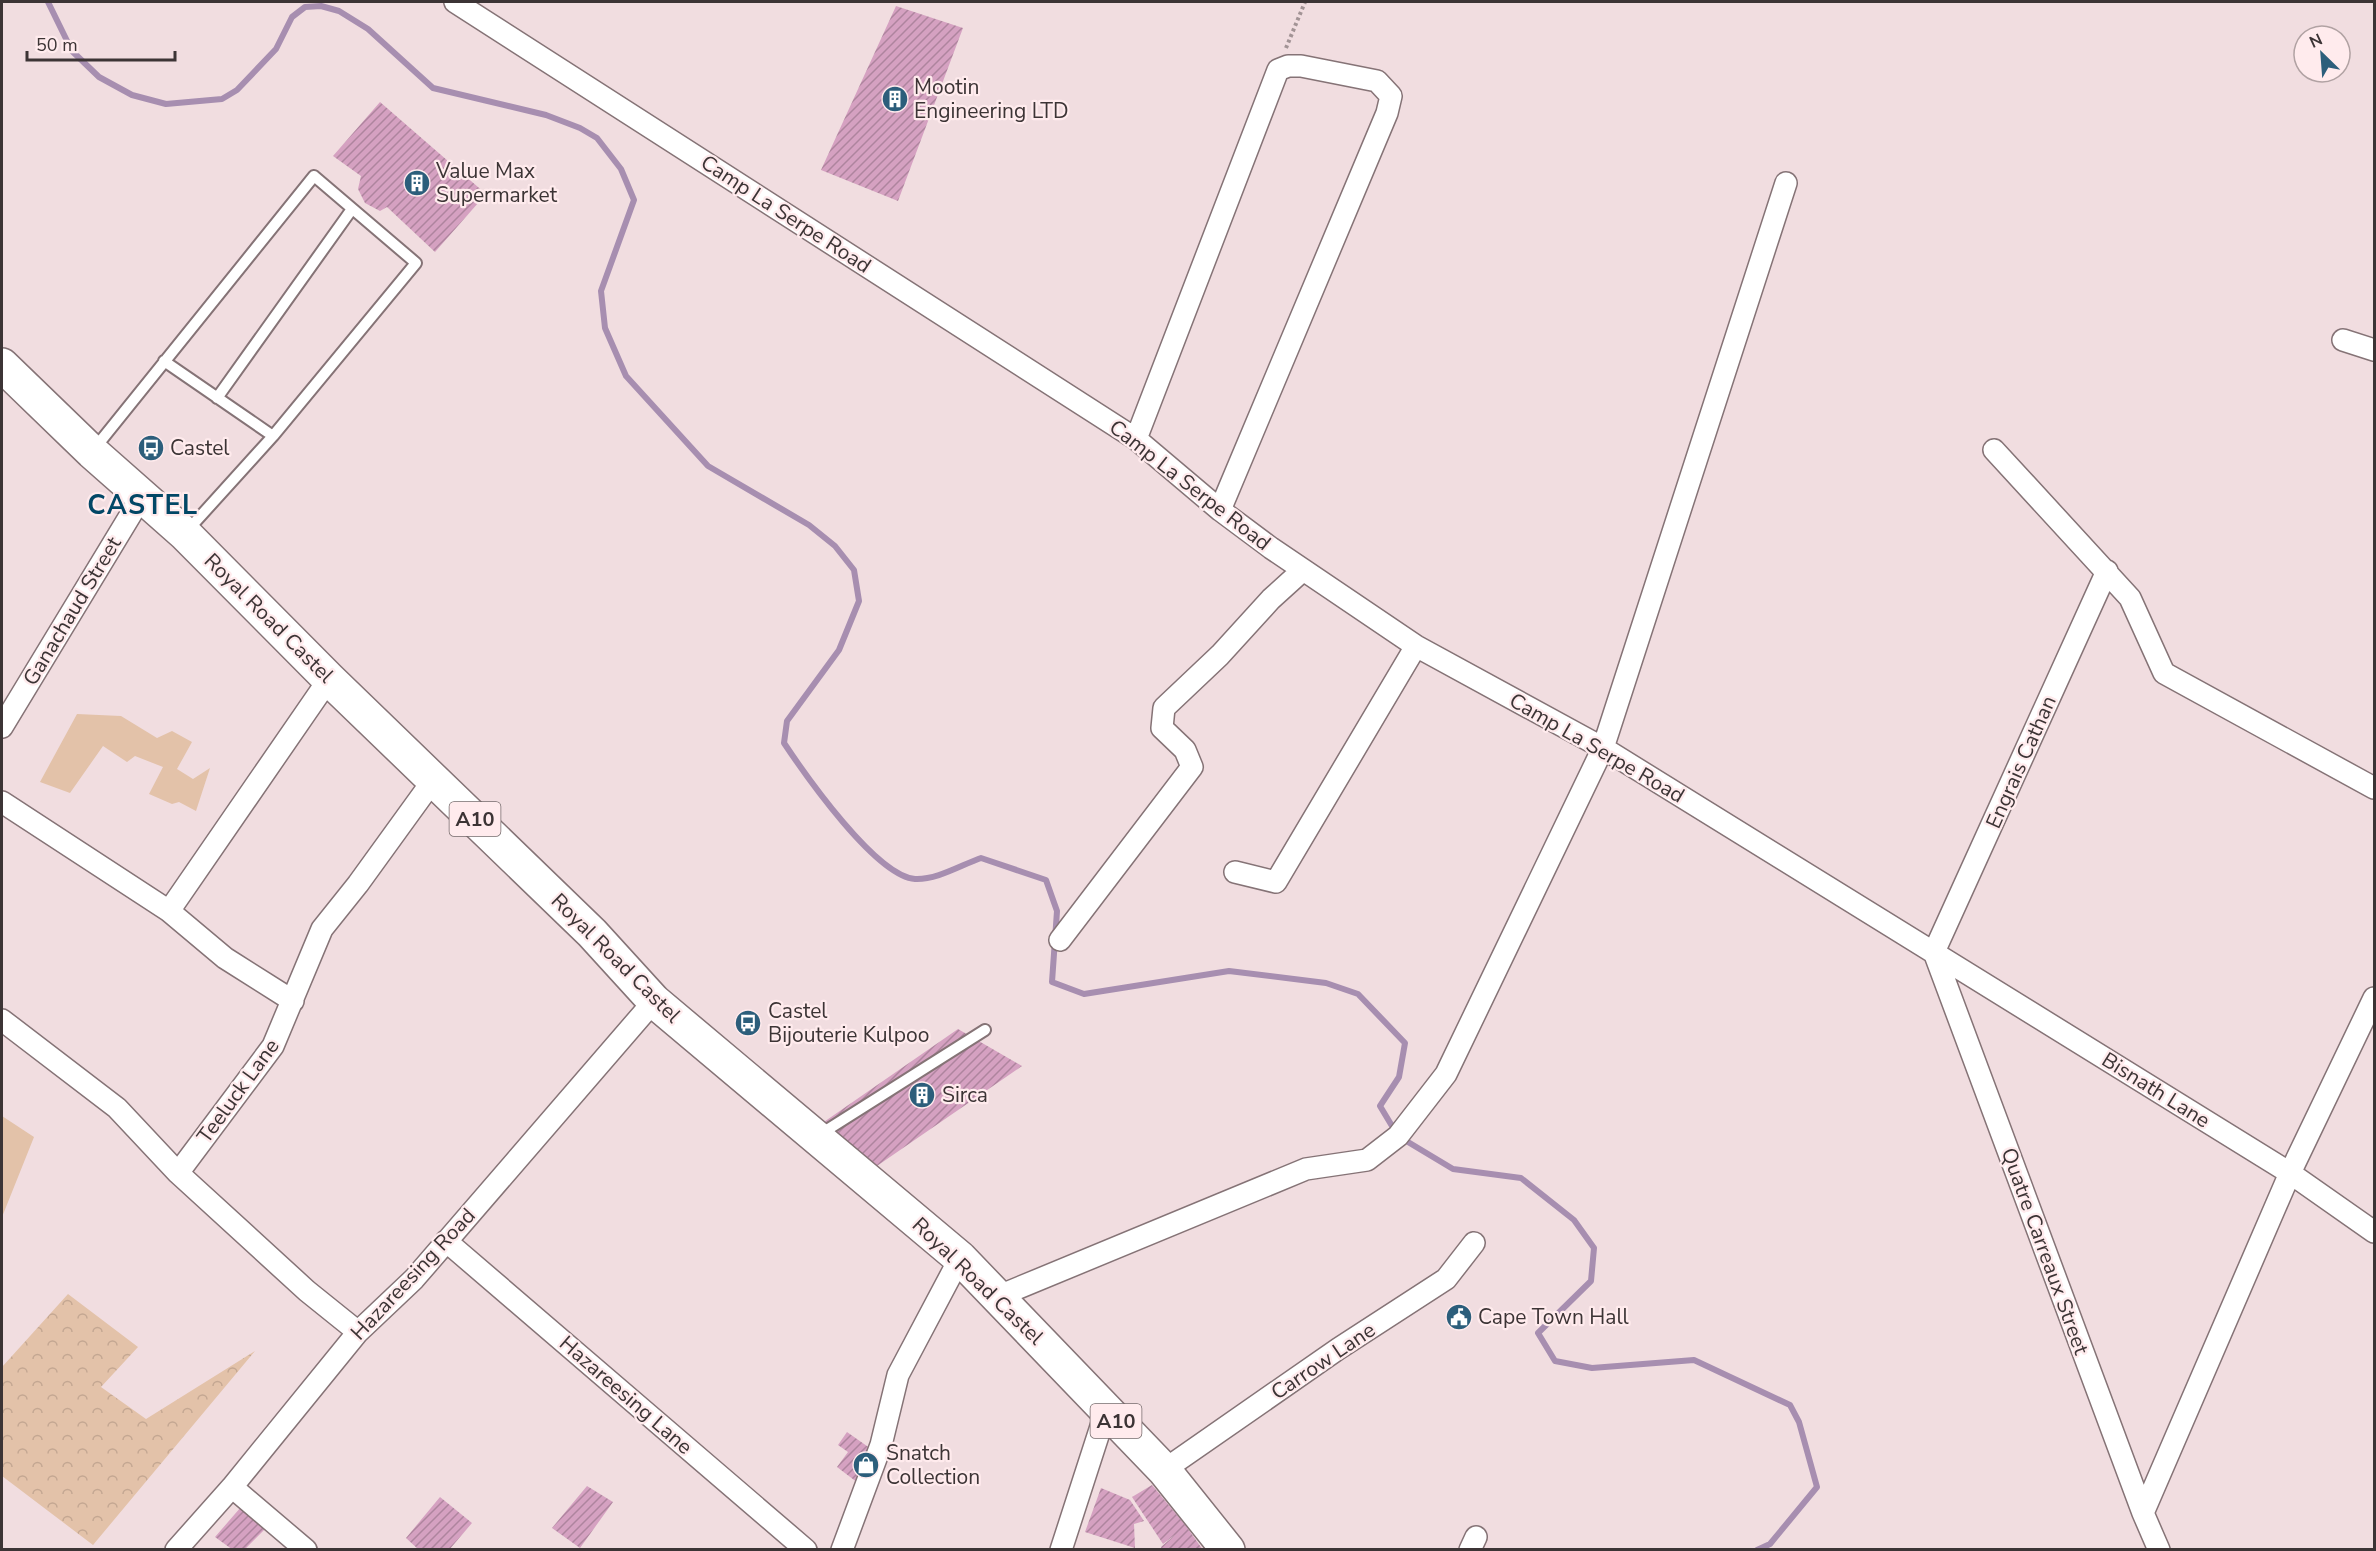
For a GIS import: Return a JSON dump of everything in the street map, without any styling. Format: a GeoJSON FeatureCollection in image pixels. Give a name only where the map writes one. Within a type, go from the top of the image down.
{"type":"FeatureCollection","features":[{"type":"Feature","properties":{"kind":"main road","name":"Royal Road Castel"},"geometry":{"type":"LineString","coordinates":[[2,365],[92,452],[185,534],[329,679],[592,933],[654,1001],[960,1258],[1164,1470],[1228,1550]]}},
{"type":"Feature","properties":{"kind":"street","name":"Camp La Serpe Road"},"geometry":{"type":"LineString","coordinates":[[455,2],[1136,439],[1220,510],[1303,570],[1416,646],[1603,748],[1934,952]]}},
{"type":"Feature","properties":{"kind":"street"},"geometry":{"type":"LineString","coordinates":[[1136,439],[1278,70],[1288,66],[1301,66],[1377,81],[1384,87],[1390,100],[1387,113],[1220,510]]}},
{"type":"Feature","properties":{"kind":"street"},"geometry":{"type":"LineString","coordinates":[[999,1296],[1306,1169],[1367,1160],[1387,1147],[1402,1133],[1446,1074],[1603,748],[1786,183]]}},
{"type":"Feature","properties":{"kind":"street"},"geometry":{"type":"LineString","coordinates":[[2343,340],[2374,350]]}},
{"type":"Feature","properties":{"kind":"street"},"geometry":{"type":"LineString","coordinates":[[1994,450],[2130,598],[2164,673],[2374,788]]}},
{"type":"Feature","properties":{"kind":"street","name":"Ganachaud Street"},"geometry":{"type":"LineString","coordinates":[[2,727],[142,496]]}},
{"type":"Feature","properties":{"kind":"street"},"geometry":{"type":"LineString","coordinates":[[1060,940],[1192,768],[1185,750],[1162,728],[1164,708],[1220,655],[1271,599],[1303,570]]}},
{"type":"Feature","properties":{"kind":"street","name":"Engrais Cathan"},"geometry":{"type":"LineString","coordinates":[[1934,952],[2107,571]]}},
{"type":"Feature","properties":{"kind":"street"},"geometry":{"type":"LineString","coordinates":[[1235,872],[1276,882],[1416,646]]}},
{"type":"Feature","properties":{"kind":"street"},"geometry":{"type":"LineString","coordinates":[[168,911],[329,679]]}},
{"type":"Feature","properties":{"kind":"street","name":"Teeluck Lane"},"geometry":{"type":"LineString","coordinates":[[178,1173],[273,1046],[322,929],[434,778]]}},
{"type":"Feature","properties":{"kind":"street"},"geometry":{"type":"LineString","coordinates":[[2,802],[168,911],[225,958],[293,1001]]}},
{"type":"Feature","properties":{"kind":"street","name":"Bisnath Lane"},"geometry":{"type":"LineString","coordinates":[[1934,952],[2290,1173],[2374,1232]]}},
{"type":"Feature","properties":{"kind":"street","name":"Quatre Carreaux Street"},"geometry":{"type":"LineString","coordinates":[[1934,952],[2143,1513],[2159,1550]]}},
{"type":"Feature","properties":{"kind":"street"},"geometry":{"type":"LineString","coordinates":[[2143,1513],[2290,1173],[2374,998]]}},
{"type":"Feature","properties":{"kind":"street","name":"Hazareesing Road"},"geometry":{"type":"LineString","coordinates":[[176,1550],[232,1487],[358,1332],[414,1279],[654,1001]]}},
{"type":"Feature","properties":{"kind":"street"},"geometry":{"type":"LineString","coordinates":[[2,1020],[117,1108],[178,1173],[307,1291],[358,1332]]}},
{"type":"Feature","properties":{"kind":"street","name":"Hazareesing Lane"},"geometry":{"type":"LineString","coordinates":[[446,1241],[806,1550]]}},
{"type":"Feature","properties":{"kind":"street","name":"Carrow Lane"},"geometry":{"type":"LineString","coordinates":[[1164,1470],[1338,1349],[1446,1279],[1474,1243]]}},
{"type":"Feature","properties":{"kind":"street"},"geometry":{"type":"LineString","coordinates":[[842,1550],[881,1445],[897,1375],[960,1258]]}},
{"type":"Feature","properties":{"kind":"street"},"geometry":{"type":"LineString","coordinates":[[1060,1550],[1106,1411]]}},
{"type":"Feature","properties":{"kind":"street"},"geometry":{"type":"LineString","coordinates":[[232,1487],[306,1550]]}},
{"type":"Feature","properties":{"kind":"lane"},"geometry":{"type":"LineString","coordinates":[[92,452],[314,176],[416,263],[273,436],[185,534]]}},
{"type":"Feature","properties":{"kind":"lane"},"geometry":{"type":"LineString","coordinates":[[217,398],[352,209]]}},
{"type":"Feature","properties":{"kind":"lane"},"geometry":{"type":"LineString","coordinates":[[164,361],[273,436]]}},
{"type":"Feature","properties":{"kind":"lane"},"geometry":{"type":"LineString","coordinates":[[816,1137],[985,1030]]}},
{"type":"Feature","properties":{"kind":"path"},"geometry":{"type":"LineString","coordinates":[[1278,70],[1305,2]]}},
{"type":"Feature","properties":{"kind":"green space"},"geometry":{"type":"Polygon","coordinates":[[[77,714],[121,716],[157,738],[172,731],[192,742],[177,769],[193,779],[210,768],[196,811],[179,802],[172,804],[149,794],[163,767],[135,756],[127,762],[103,746],[70,793],[40,782],[77,714]]]}},
{"type":"Feature","properties":{"kind":"green space"},"geometry":{"type":"Polygon","coordinates":[[[2,1116],[34,1137],[2,1217],[2,1116]]]}},
{"type":"Feature","properties":{"kind":"green space"},"geometry":{"type":"Polygon","coordinates":[[[68,1294],[138,1347],[101,1387],[146,1419],[255,1351],[93,1545],[2,1476],[2,1367],[68,1294]]]}},
{"type":"Feature","properties":{"kind":"building","name":"Mootin Engineering LTD"},"geometry":{"type":"Polygon","coordinates":[[[896,6],[963,28],[898,201],[821,170],[896,6]]]}},
{"type":"Feature","properties":{"kind":"building","name":"Value Max Supermarket"},"geometry":{"type":"Polygon","coordinates":[[[380,102],[486,194],[435,252],[387,207],[380,211],[365,203],[358,189],[361,176],[333,156],[380,102]]]}},
{"type":"Feature","properties":{"kind":"building","name":"Sirca"},"geometry":{"type":"Polygon","coordinates":[[[958,1029],[1022,1066],[874,1168],[821,1124],[958,1029]]]}},
{"type":"Feature","properties":{"kind":"building"},"geometry":{"type":"Polygon","coordinates":[[[847,1432],[874,1451],[862,1486],[837,1467],[848,1452],[838,1445],[847,1432]]]}},
{"type":"Feature","properties":{"kind":"building"},"geometry":{"type":"Polygon","coordinates":[[[1152,1485],[1203,1550],[1162,1550],[1161,1547],[1176,1534],[1163,1544],[1132,1497],[1152,1485]]]}},
{"type":"Feature","properties":{"kind":"building"},"geometry":{"type":"Polygon","coordinates":[[[587,1486],[613,1502],[580,1548],[552,1528],[587,1486]]]}},
{"type":"Feature","properties":{"kind":"building"},"geometry":{"type":"Polygon","coordinates":[[[1101,1488],[1130,1500],[1144,1521],[1134,1524],[1135,1548],[1085,1532],[1101,1488]]]}},
{"type":"Feature","properties":{"kind":"building"},"geometry":{"type":"Polygon","coordinates":[[[440,1497],[472,1523],[449,1550],[419,1550],[406,1538],[440,1497]]]}},
{"type":"Feature","properties":{"kind":"building"},"geometry":{"type":"Polygon","coordinates":[[[241,1507],[265,1529],[244,1550],[233,1550],[215,1537],[241,1507]]]}},
{"type":"Feature","properties":{"kind":"waterway"},"geometry":{"type":"LineString","coordinates":[[48,2],[72,51],[99,77],[132,95],[166,104],[222,99],[237,90],[276,49],[292,17],[305,7],[321,6],[339,11],[368,29],[433,88],[546,115],[580,128],[597,138],[621,169],[634,200],[601,291],[605,328],[626,376],[708,466],[809,525],[835,546],[854,570],[859,601],[839,650],[787,721],[784,743],[843,822],[881,861],[899,874],[915,879],[940,875],[981,858],[1046,880],[1057,911],[1052,982],[1084,994],[1229,971],[1326,983],[1358,994],[1405,1043],[1399,1077],[1380,1106],[1398,1136],[1453,1169],[1521,1178],[1574,1220],[1594,1248],[1591,1281],[1538,1333],[1555,1361],[1592,1368],[1694,1360],[1790,1405],[1799,1422],[1817,1487],[1770,1544],[1757,1550]]}},
{"type":"Feature","properties":{"kind":"place","name":"Mootin Engineering LTD"},"geometry":{"type":"Point","coordinates":[895,99]}},
{"type":"Feature","properties":{"kind":"place","name":"Value Max Supermarket"},"geometry":{"type":"Point","coordinates":[417,183]}},
{"type":"Feature","properties":{"kind":"place","name":"Castel"},"geometry":{"type":"Point","coordinates":[151,448]}},
{"type":"Feature","properties":{"kind":"place","name":"Castel Bijouterie Kulpoo"},"geometry":{"type":"Point","coordinates":[748,1023]}},
{"type":"Feature","properties":{"kind":"place","name":"Sirca"},"geometry":{"type":"Point","coordinates":[922,1095]}},
{"type":"Feature","properties":{"kind":"place","name":"Cape Town Hall"},"geometry":{"type":"Point","coordinates":[1459,1317]}},
{"type":"Feature","properties":{"kind":"place","name":"Snatch Collection"},"geometry":{"type":"Point","coordinates":[866,1465]}},
{"type":"Feature","properties":{"kind":"district","name":"CASTEL"},"geometry":{"type":"Point","coordinates":[143,505]}}]}
